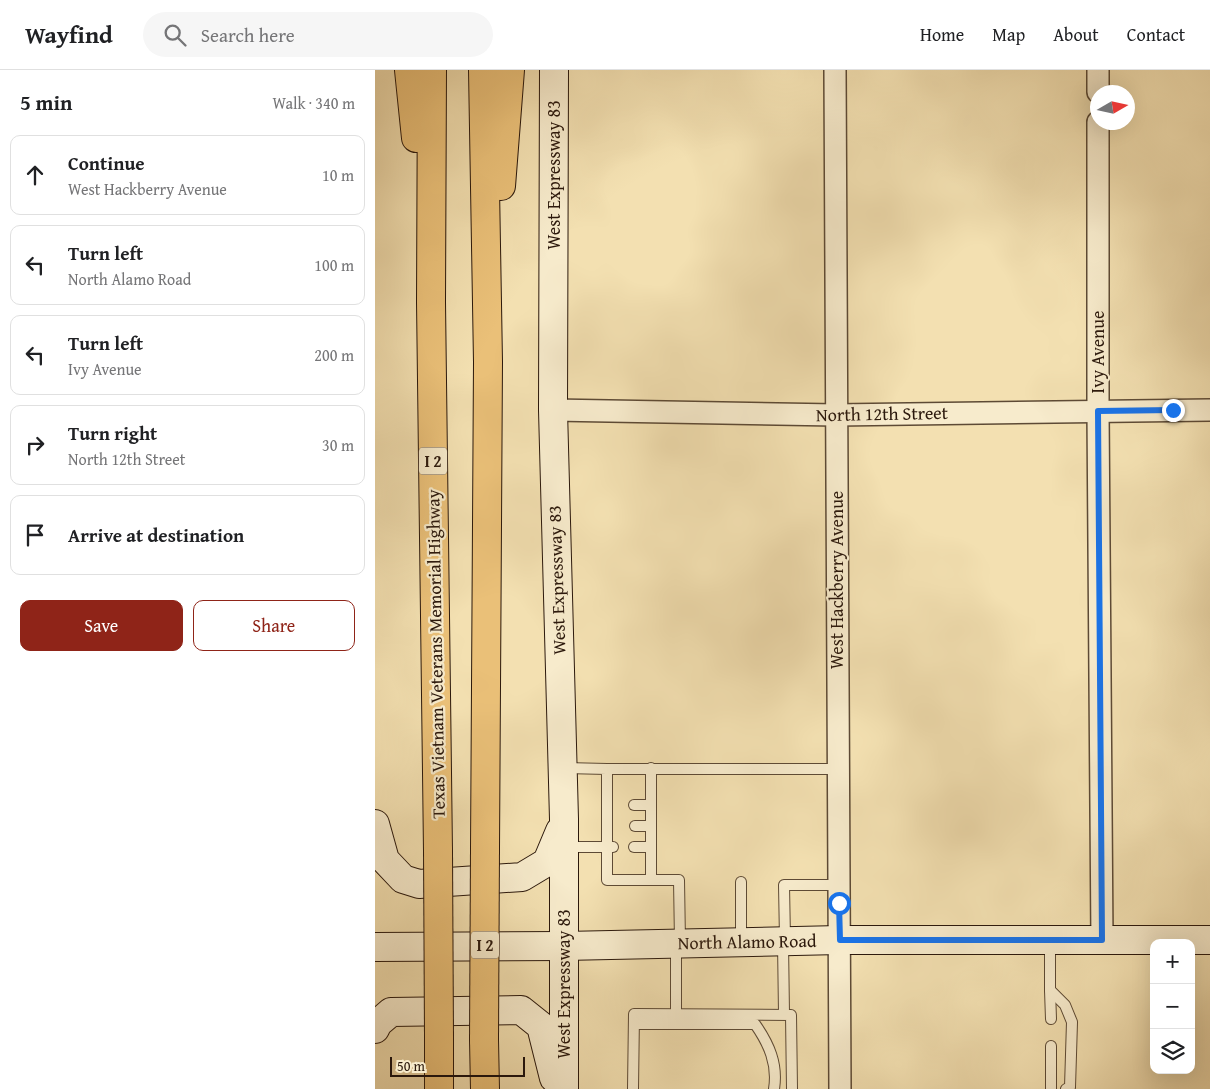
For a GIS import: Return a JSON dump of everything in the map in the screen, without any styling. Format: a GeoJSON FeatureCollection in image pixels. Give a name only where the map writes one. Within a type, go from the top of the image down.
{"type":"FeatureCollection","features":[{"type":"Feature","properties":{"kind":"highway"},"geometry":{"type":"LineString","coordinates":[[409,70],[431,302]]}},
{"type":"Feature","properties":{"kind":"highway","name":"Texas Vietnam Veterans Memorial Highway"},"geometry":{"type":"LineString","coordinates":[[432,70],[431,302],[439,1089]]}},
{"type":"Feature","properties":{"kind":"highway","name":"I 2"},"geometry":{"type":"LineString","coordinates":[[483,70],[487,362],[485,1089]]}},
{"type":"Feature","properties":{"kind":"highway"},"geometry":{"type":"LineString","coordinates":[[487,362],[510,70]]}},
{"type":"Feature","properties":{"kind":"main road","name":"West Expressway 83"},"geometry":{"type":"LineString","coordinates":[[554,70],[553,410],[564,819],[564,1089]]}},
{"type":"Feature","properties":{"kind":"main road"},"geometry":{"type":"LineString","coordinates":[[375,824],[385,860],[403,879],[419,884],[522,876],[547,862],[564,819]]}},
{"type":"Feature","properties":{"kind":"main road","name":"North Alamo Road"},"geometry":{"type":"LineString","coordinates":[[375,947],[564,946],[840,940],[1210,940]]}},
{"type":"Feature","properties":{"kind":"main road"},"geometry":{"type":"LineString","coordinates":[[375,1029],[378,1023],[391,1012],[521,1010],[541,1026],[557,1089]]}},
{"type":"Feature","properties":{"kind":"street","name":"West Hackberry Avenue"},"geometry":{"type":"LineString","coordinates":[[835,70],[840,1089]]}},
{"type":"Feature","properties":{"kind":"street"},"geometry":{"type":"LineString","coordinates":[[1098,70],[1098,85]]}},
{"type":"Feature","properties":{"kind":"street","name":"Ivy Avenue"},"geometry":{"type":"LineString","coordinates":[[1098,130],[1102,940]]}},
{"type":"Feature","properties":{"kind":"street","name":"North 12th Street"},"geometry":{"type":"LineString","coordinates":[[553,410],[836,415],[1210,410]]}},
{"type":"Feature","properties":{"kind":"lane"},"geometry":{"type":"LineString","coordinates":[[562,768],[839,769]]}},
{"type":"Feature","properties":{"kind":"lane"},"geometry":{"type":"LineString","coordinates":[[651,768],[651,880]]}},
{"type":"Feature","properties":{"kind":"lane"},"geometry":{"type":"LineString","coordinates":[[607,769],[611,805],[611,847],[607,880],[679,880],[676,1014]]}},
{"type":"Feature","properties":{"kind":"lane"},"geometry":{"type":"LineString","coordinates":[[634,805],[651,805]]}},
{"type":"Feature","properties":{"kind":"lane"},"geometry":{"type":"LineString","coordinates":[[635,826],[651,826]]}},
{"type":"Feature","properties":{"kind":"lane"},"geometry":{"type":"LineString","coordinates":[[564,847],[611,847]]}},
{"type":"Feature","properties":{"kind":"lane"},"geometry":{"type":"LineString","coordinates":[[634,847],[651,847]]}},
{"type":"Feature","properties":{"kind":"lane"},"geometry":{"type":"LineString","coordinates":[[741,882],[741,942]]}},
{"type":"Feature","properties":{"kind":"lane"},"geometry":{"type":"LineString","coordinates":[[784,1014],[785,885],[839,885]]}},
{"type":"Feature","properties":{"kind":"lane"},"geometry":{"type":"LineString","coordinates":[[1050,941],[1051,1019]]}},
{"type":"Feature","properties":{"kind":"lane"},"geometry":{"type":"LineString","coordinates":[[1051,990],[1065,1006],[1072,1022],[1070,1087],[1066,1089]]}},
{"type":"Feature","properties":{"kind":"lane"},"geometry":{"type":"LineString","coordinates":[[633,1089],[634,1014],[784,1014],[791,1015],[792,1089]]}},
{"type":"Feature","properties":{"kind":"lane"},"geometry":{"type":"LineString","coordinates":[[634,1024],[755,1024],[771,1052],[775,1082],[774,1089]]}},
{"type":"Feature","properties":{"kind":"lane"},"geometry":{"type":"LineString","coordinates":[[1051,1046],[1051,1089]]}},
{"type":"Feature","properties":{"kind":"route"},"geometry":{"type":"LineString","coordinates":[[839,903],[840,940],[1102,940],[1098,411],[1173,410]]}}]}
